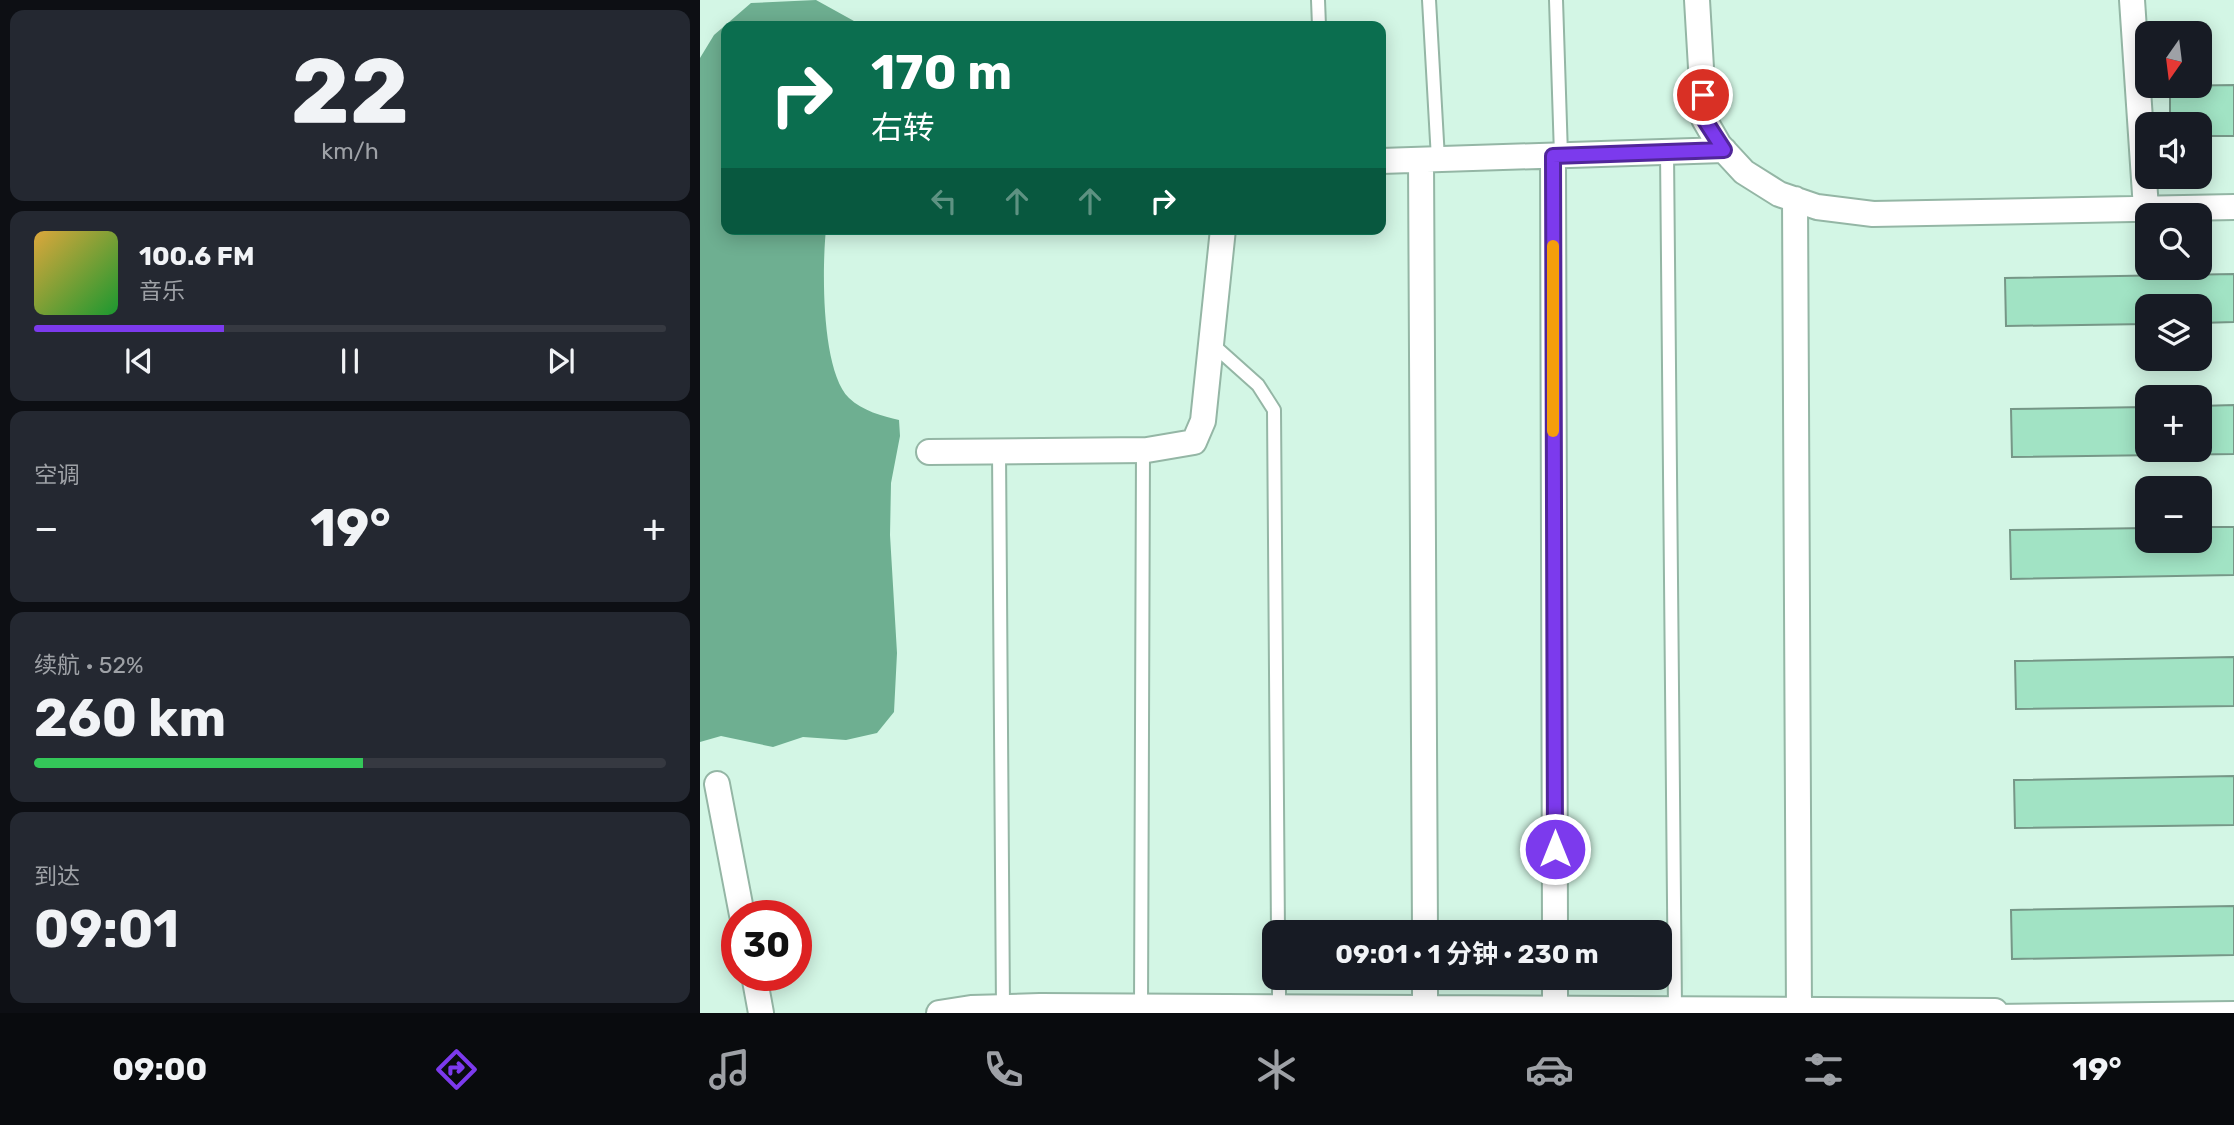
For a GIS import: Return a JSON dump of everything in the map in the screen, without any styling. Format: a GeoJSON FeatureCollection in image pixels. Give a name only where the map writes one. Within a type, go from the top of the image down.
{"type":"FeatureCollection","features":[{"type":"Feature","properties":{"kind":"street"},"geometry":{"type":"LineString","coordinates":[[1697,0],[1704,119],[1724,150],[1744,172],[1779,194],[1817,207],[1873,214],[2135,209]]}},
{"type":"Feature","properties":{"kind":"street"},"geometry":{"type":"LineString","coordinates":[[2132,0],[2146,203]]}},
{"type":"Feature","properties":{"kind":"street"},"geometry":{"type":"LineString","coordinates":[[1386,161],[1724,150]]}},
{"type":"Feature","properties":{"kind":"street"},"geometry":{"type":"LineString","coordinates":[[1555,920],[1557,155]]}},
{"type":"Feature","properties":{"kind":"street"},"geometry":{"type":"LineString","coordinates":[[1425,920],[1430,160]]}},
{"type":"Feature","properties":{"kind":"street"},"geometry":{"type":"LineString","coordinates":[[1795,199],[1799,1011]]}},
{"type":"Feature","properties":{"kind":"street"},"geometry":{"type":"LineString","coordinates":[[2212,208],[2234,207]]}},
{"type":"Feature","properties":{"kind":"street"},"geometry":{"type":"LineString","coordinates":[[929,452],[1143,450],[1194,442],[1203,421],[1222,235]]}},
{"type":"Feature","properties":{"kind":"street"},"geometry":{"type":"LineString","coordinates":[[717,784],[739,900]]}},
{"type":"Feature","properties":{"kind":"street"},"geometry":{"type":"LineString","coordinates":[[1425,990],[1425,1010]]}},
{"type":"Feature","properties":{"kind":"street"},"geometry":{"type":"LineString","coordinates":[[1555,990],[1555,1010]]}},
{"type":"Feature","properties":{"kind":"street"},"geometry":{"type":"LineString","coordinates":[[757,991],[761,1013]]}},
{"type":"Feature","properties":{"kind":"street"},"geometry":{"type":"LineString","coordinates":[[939,1013],[1142,1009],[1675,1008],[1995,1011]]}},
{"type":"Feature","properties":{"kind":"lane"},"geometry":{"type":"LineString","coordinates":[[1318,0],[1319,21]]}},
{"type":"Feature","properties":{"kind":"lane"},"geometry":{"type":"LineString","coordinates":[[1429,0],[1430,160]]}},
{"type":"Feature","properties":{"kind":"lane"},"geometry":{"type":"LineString","coordinates":[[1556,0],[1557,155]]}},
{"type":"Feature","properties":{"kind":"lane"},"geometry":{"type":"LineString","coordinates":[[1667,152],[1675,1008]]}},
{"type":"Feature","properties":{"kind":"lane"},"geometry":{"type":"LineString","coordinates":[[1211,343],[1258,385],[1274,410],[1278,920]]}},
{"type":"Feature","properties":{"kind":"lane"},"geometry":{"type":"LineString","coordinates":[[1142,1009],[1143,450]]}},
{"type":"Feature","properties":{"kind":"lane"},"geometry":{"type":"LineString","coordinates":[[999,451],[1003,1010]]}},
{"type":"Feature","properties":{"kind":"lane"},"geometry":{"type":"LineString","coordinates":[[1279,990],[1279,1010]]}},
{"type":"Feature","properties":{"kind":"lane"},"geometry":{"type":"LineString","coordinates":[[1995,1011],[2234,1008]]}},
{"type":"Feature","properties":{"kind":"shaded area"},"geometry":{"type":"Polygon","coordinates":[[[816,0],[854,21],[730,21],[751,3],[816,0]]]}},
{"type":"Feature","properties":{"kind":"shaded area"},"geometry":{"type":"Polygon","coordinates":[[[721,29],[721,235],[826,235],[825,318],[833,365],[840,384],[849,398],[860,406],[899,420],[900,436],[891,483],[890,535],[897,653],[894,712],[877,733],[846,740],[803,737],[773,747],[721,736],[700,742],[700,58],[714,35],[721,29]]]}},
{"type":"Feature","properties":{"kind":"building"},"geometry":{"type":"Polygon","coordinates":[[[2212,85],[2234,85],[2234,136],[2212,136],[2212,112],[2170,112],[2170,98],[2212,98],[2212,85]]]}},
{"type":"Feature","properties":{"kind":"building"},"geometry":{"type":"Polygon","coordinates":[[[2212,274],[2234,274],[2234,322],[2212,323],[2212,294],[2135,294],[2135,324],[2006,326],[2005,278],[2135,276],[2135,280],[2212,280],[2212,274]]]}},
{"type":"Feature","properties":{"kind":"building"},"geometry":{"type":"Polygon","coordinates":[[[2234,405],[2234,454],[2212,454],[2212,406],[2234,405]]]}},
{"type":"Feature","properties":{"kind":"building"},"geometry":{"type":"Polygon","coordinates":[[[2135,407],[2135,455],[2012,457],[2011,409],[2135,407]]]}},
{"type":"Feature","properties":{"kind":"building"},"geometry":{"type":"Polygon","coordinates":[[[2212,527],[2234,527],[2234,575],[2011,579],[2010,530],[2135,528],[2135,553],[2212,553],[2212,527]]]}},
{"type":"Feature","properties":{"kind":"building"},"geometry":{"type":"Polygon","coordinates":[[[2234,657],[2234,706],[2016,709],[2015,661],[2234,657]]]}},
{"type":"Feature","properties":{"kind":"building"},"geometry":{"type":"Polygon","coordinates":[[[2234,776],[2234,825],[2015,828],[2014,780],[2234,776]]]}},
{"type":"Feature","properties":{"kind":"building"},"geometry":{"type":"Polygon","coordinates":[[[2234,906],[2234,955],[2012,959],[2011,910],[2234,906]]]}},
{"type":"Feature","properties":{"kind":"slow traffic"},"geometry":{"type":"LineString","coordinates":[[1553,246],[1553,431]]}},
{"type":"Feature","properties":{"kind":"route"},"geometry":{"type":"LineString","coordinates":[[1555,849],[1553,156],[1724,150],[1704,119],[1703,95]]}}]}
